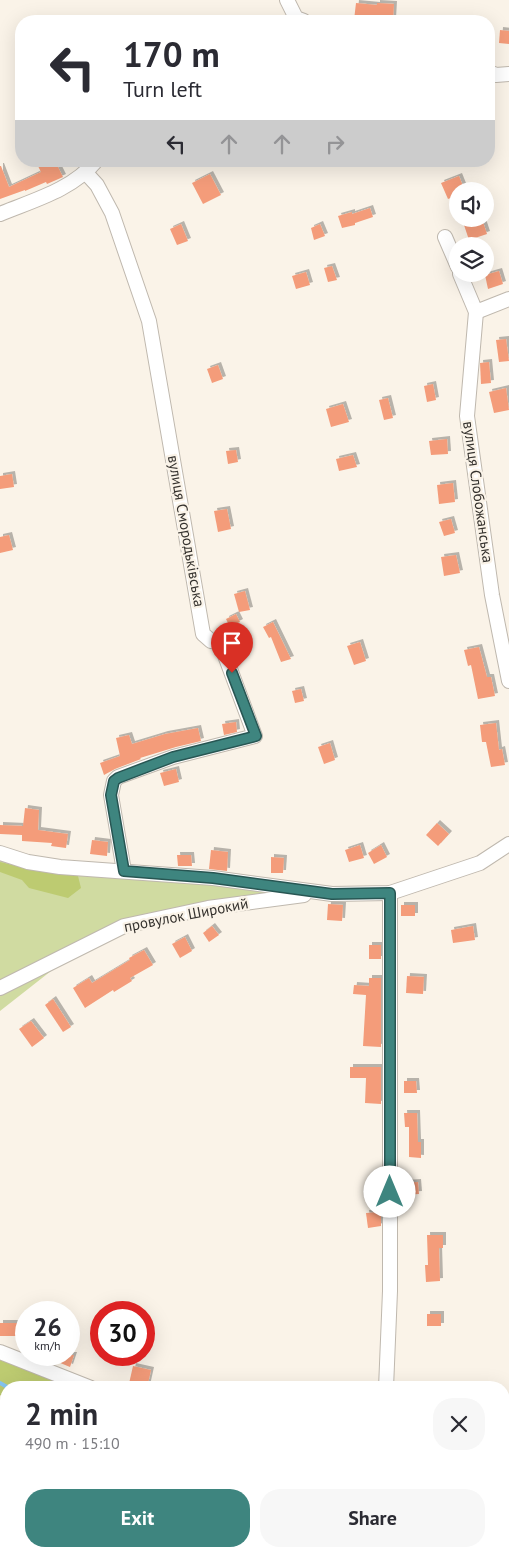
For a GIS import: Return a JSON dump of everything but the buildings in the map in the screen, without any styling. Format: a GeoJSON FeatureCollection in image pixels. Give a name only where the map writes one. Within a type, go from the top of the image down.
{"type":"FeatureCollection","features":[{"type":"Feature","properties":{"kind":"street"},"geometry":{"type":"LineString","coordinates":[[287,0],[294,15]]}},
{"type":"Feature","properties":{"kind":"street"},"geometry":{"type":"LineString","coordinates":[[495,75],[509,74]]}},
{"type":"Feature","properties":{"kind":"street"},"geometry":{"type":"LineString","coordinates":[[0,214],[58,191],[86,173],[91,167]]}},
{"type":"Feature","properties":{"kind":"street","name":"вулиця Смородьківська"},"geometry":{"type":"LineString","coordinates":[[86,173],[97,185],[112,213],[149,321],[203,634],[211,641],[220,642],[256,736],[173,757],[114,781],[111,795],[124,871]]}},
{"type":"Feature","properties":{"kind":"street"},"geometry":{"type":"LineString","coordinates":[[445,238],[449,247]]}},
{"type":"Feature","properties":{"kind":"street","name":"вулиця Слобожанська"},"geometry":{"type":"LineString","coordinates":[[463,282],[476,312],[467,416],[492,595],[509,682]]}},
{"type":"Feature","properties":{"kind":"street"},"geometry":{"type":"LineString","coordinates":[[476,312],[509,299]]}},
{"type":"Feature","properties":{"kind":"street"},"geometry":{"type":"LineString","coordinates":[[0,853],[28,862],[60,867],[213,878],[325,893],[390,893],[480,863],[509,844]]}},
{"type":"Feature","properties":{"kind":"street","name":"провулок Широкий"},"geometry":{"type":"LineString","coordinates":[[0,988],[124,926],[208,908],[325,893]]}},
{"type":"Feature","properties":{"kind":"street"},"geometry":{"type":"LineString","coordinates":[[386,1381],[390,1292],[390,893]]}},
{"type":"Feature","properties":{"kind":"street"},"geometry":{"type":"LineString","coordinates":[[0,1352],[73,1381]]}},
{"type":"Feature","properties":{"kind":"green space"},"geometry":{"type":"Polygon","coordinates":[[[0,853],[325,893],[250,902],[94,941],[51,971],[0,1011],[0,853]]]}},
{"type":"Feature","properties":{"kind":"green space"},"geometry":{"type":"Polygon","coordinates":[[[0,862],[44,872],[78,876],[81,888],[68,898],[29,888],[22,880],[0,872],[0,862]]]}},
{"type":"Feature","properties":{"kind":"green space"},"geometry":{"type":"Polygon","coordinates":[[[0,1352],[15,1358],[15,1366],[34,1366],[70,1381],[0,1381],[0,1352]]]}},
{"type":"Feature","properties":{"kind":"route"},"geometry":{"type":"LineString","coordinates":[[232,673],[256,736],[173,757],[114,781],[111,795],[124,871],[213,878],[332,894],[390,893],[390,1192]]}}]}
